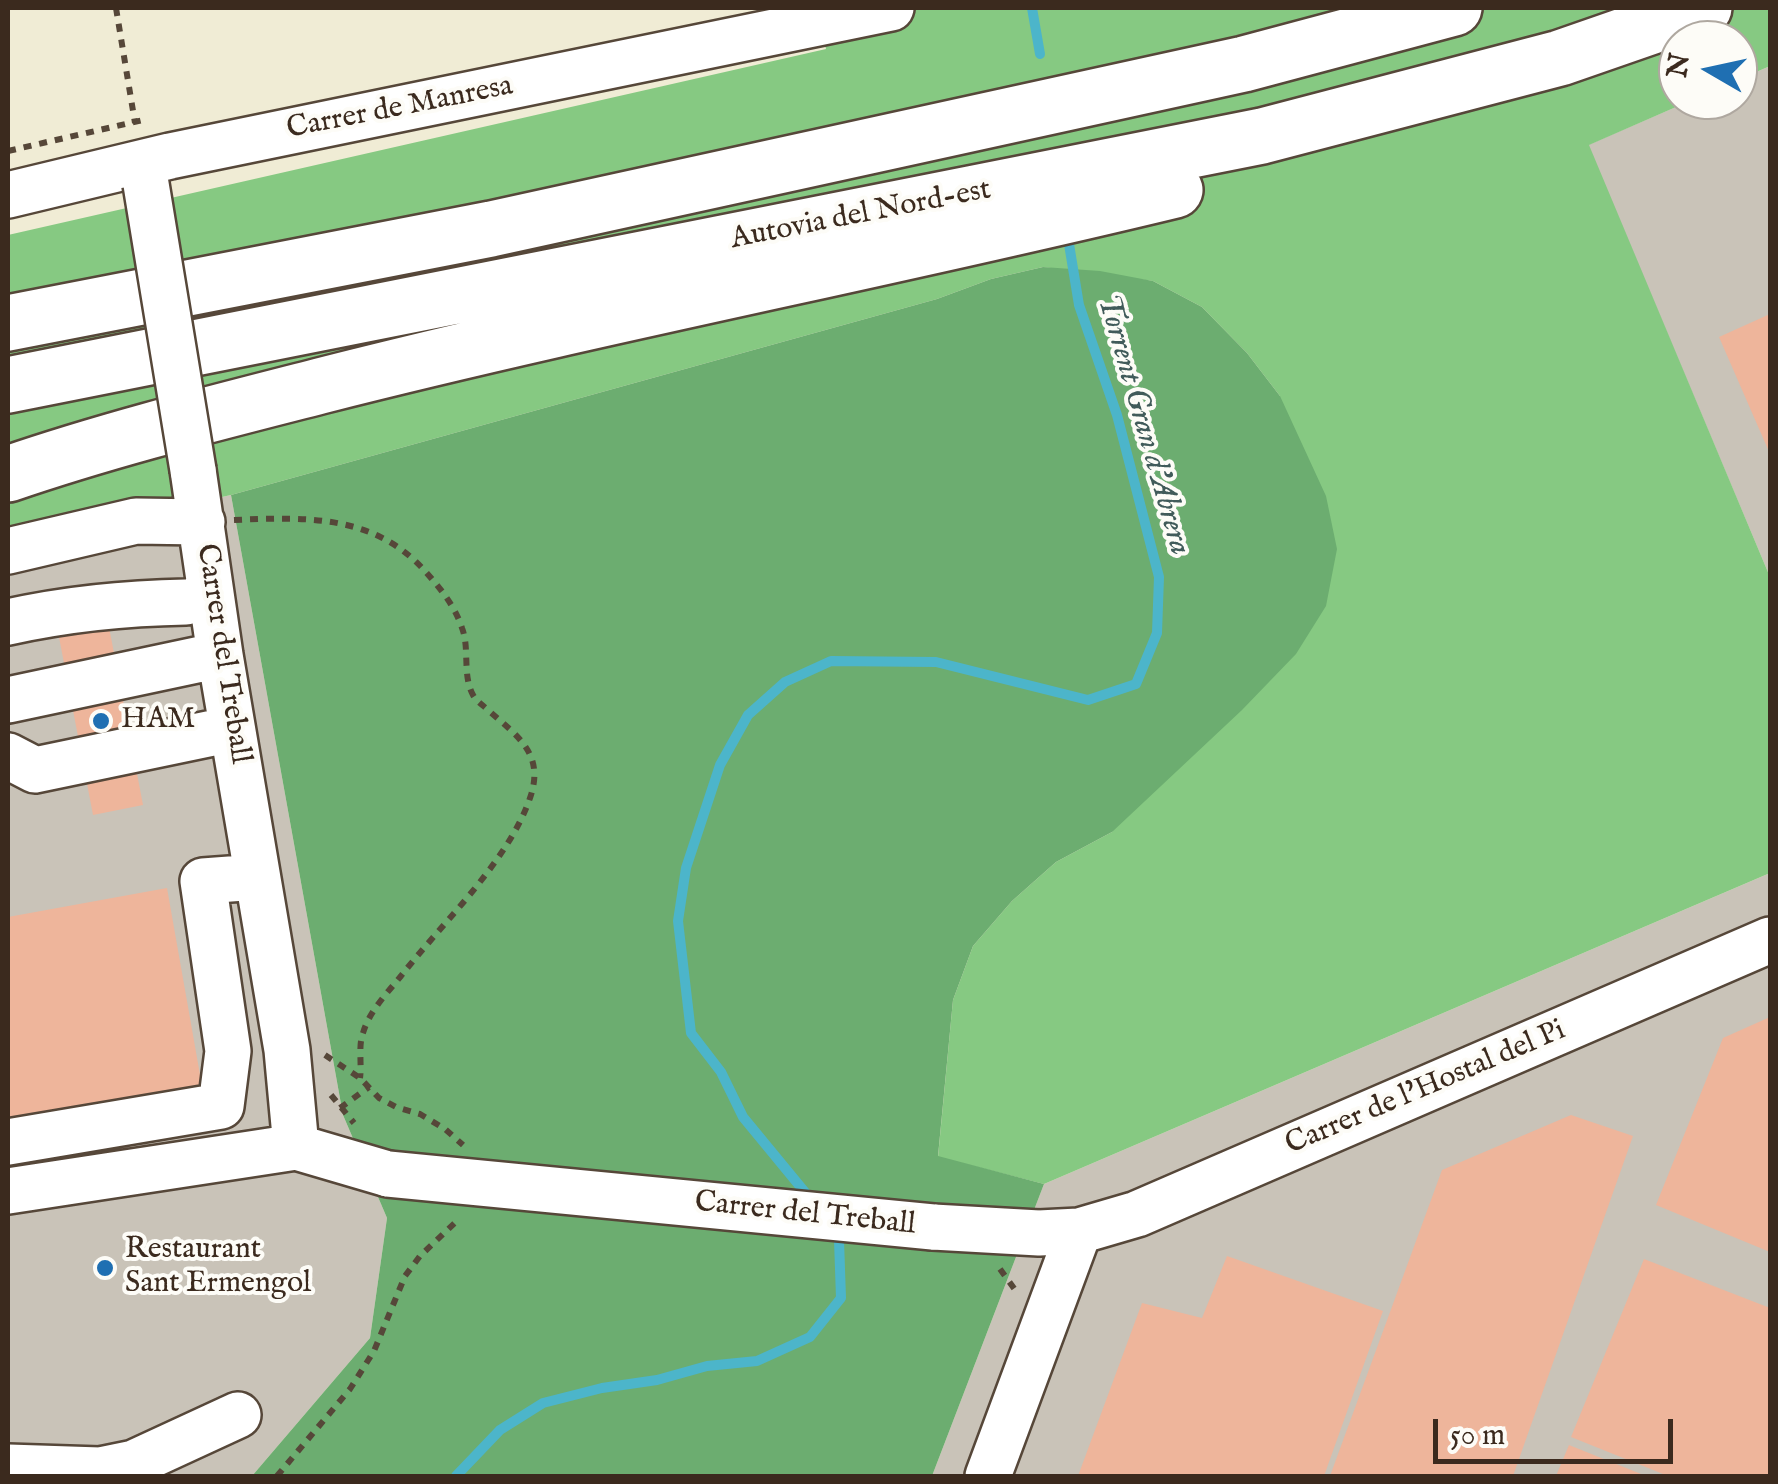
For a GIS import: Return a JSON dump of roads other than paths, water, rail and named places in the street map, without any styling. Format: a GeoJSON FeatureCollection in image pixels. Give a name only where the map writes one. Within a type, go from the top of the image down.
{"type":"FeatureCollection","features":[{"type":"Feature","properties":{"kind":"highway"},"geometry":{"type":"LineString","coordinates":[[8,323],[491,229],[1324,45],[1454,8]]}},
{"type":"Feature","properties":{"kind":"highway","name":"Autovia del Nord-est"},"geometry":{"type":"LineString","coordinates":[[8,386],[1262,136],[1490,79],[1704,8]]}},
{"type":"Feature","properties":{"kind":"highway"},"geometry":{"type":"LineString","coordinates":[[8,474],[102,442],[492,342],[963,241],[1263,168],[1376,130],[1490,79]]}},
{"type":"Feature","properties":{"kind":"street","name":"Carrer de Manresa"},"geometry":{"type":"LineString","coordinates":[[8,195],[142,161],[790,18],[891,8]]}},
{"type":"Feature","properties":{"kind":"street","name":"Carrer del Treball"},"geometry":{"type":"LineString","coordinates":[[142,161],[256,877],[288,1050],[296,1148]]}},
{"type":"Feature","properties":{"kind":"street"},"geometry":{"type":"LineString","coordinates":[[8,551],[136,522],[202,522]]}},
{"type":"Feature","properties":{"kind":"street"},"geometry":{"type":"LineString","coordinates":[[8,622],[119,604],[186,602]]}},
{"type":"Feature","properties":{"kind":"street"},"geometry":{"type":"LineString","coordinates":[[8,700],[220,654]]}},
{"type":"Feature","properties":{"kind":"street"},"geometry":{"type":"LineString","coordinates":[[8,756],[35,770],[232,729]]}},
{"type":"Feature","properties":{"kind":"street"},"geometry":{"type":"LineString","coordinates":[[8,1142],[221,1106],[228,1052],[204,881],[256,877]]}},
{"type":"Feature","properties":{"kind":"street","name":"Carrer de l'Hostal del Pi"},"geometry":{"type":"LineString","coordinates":[[1079,1231],[1136,1214],[1770,940]]}},
{"type":"Feature","properties":{"kind":"street","name":"Carrer del Treball"},"geometry":{"type":"LineString","coordinates":[[8,1190],[296,1148],[388,1174],[953,1228],[1079,1231]]}},
{"type":"Feature","properties":{"kind":"street"},"geometry":{"type":"LineString","coordinates":[[988,1476],[1079,1231]]}},
{"type":"Feature","properties":{"kind":"street"},"geometry":{"type":"LineString","coordinates":[[8,1468],[100,1470],[134,1464],[238,1415]]}},
{"type":"Feature","properties":{"kind":"waterway","name":"Torrent Gran d'Abrera"},"geometry":{"type":"LineString","coordinates":[[1032,8],[1040,54]]}},
{"type":"Feature","properties":{"kind":"waterway","name":"Torrent Gran d'Abrera"},"geometry":{"type":"LineString","coordinates":[[813,1202],[743,1117],[721,1072],[691,1033],[678,921],[686,868],[720,765],[748,715],[785,682],[831,661],[936,662],[1088,700],[1136,684],[1157,633],[1159,577],[1117,415],[1079,305],[1068,238]]}},
{"type":"Feature","properties":{"kind":"waterway","name":"Torrent Gran d'Abrera"},"geometry":{"type":"LineString","coordinates":[[456,1476],[500,1430],[543,1403],[707,1366],[757,1361],[810,1337],[841,1298],[839,1240],[834,1232]]}},
{"type":"Feature","properties":{"kind":"place","name":"HAM"},"geometry":{"type":"Point","coordinates":[101,721]}},
{"type":"Feature","properties":{"kind":"place","name":"Restaurant Sant Ermengol"},"geometry":{"type":"Point","coordinates":[105,1268]}}]}
